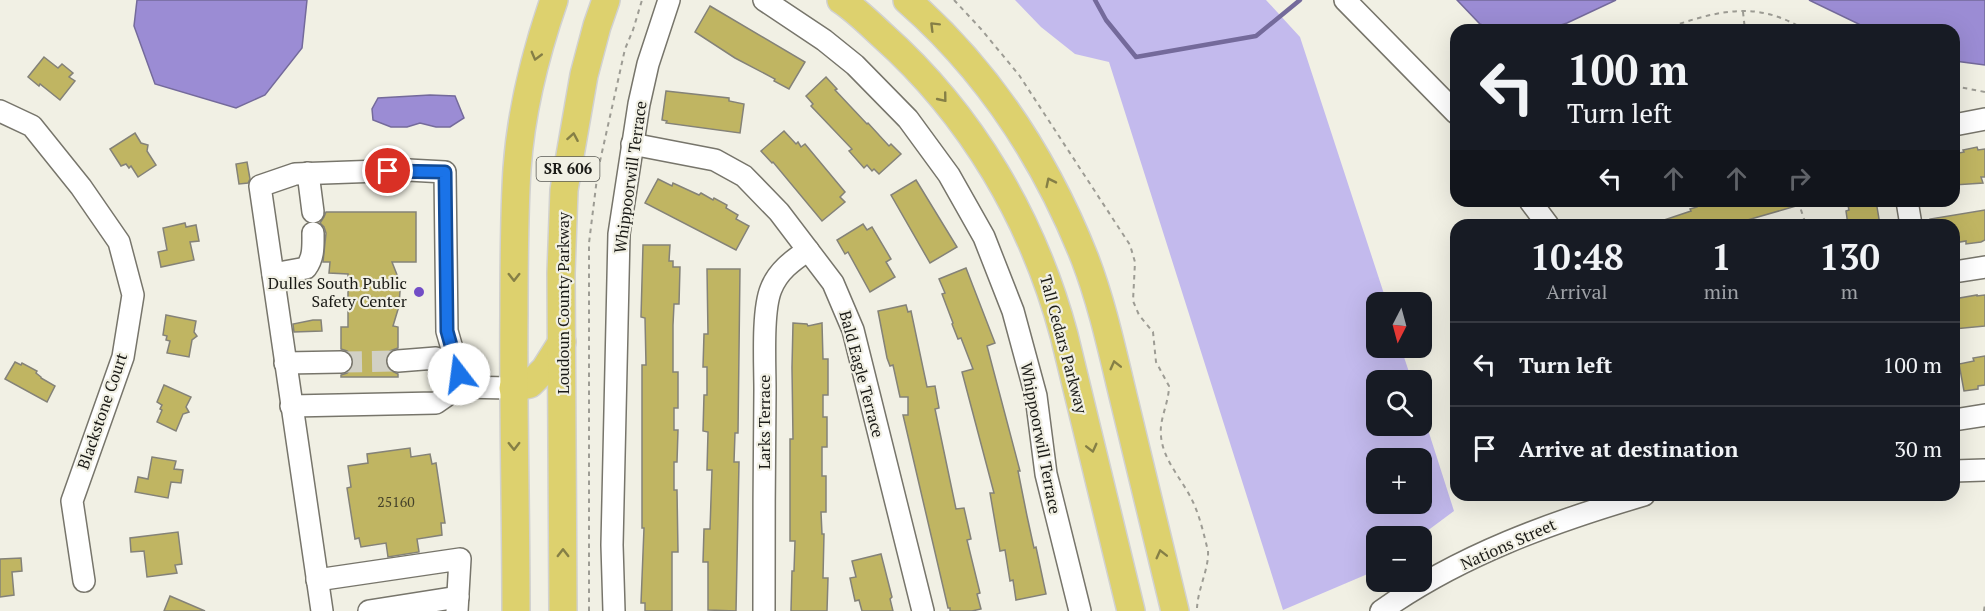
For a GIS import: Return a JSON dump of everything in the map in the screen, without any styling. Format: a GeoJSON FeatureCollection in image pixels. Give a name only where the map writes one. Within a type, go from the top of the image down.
{"type":"FeatureCollection","features":[{"type":"Feature","properties":{"kind":"main road","name":"SR 606"},"geometry":{"type":"LineString","coordinates":[[516,611],[513,388],[517,167],[531,73],[554,0]]}},
{"type":"Feature","properties":{"kind":"main road","name":"Loudoun County Parkway"},"geometry":{"type":"LineString","coordinates":[[563,611],[562,228],[564,190],[584,75],[606,0]]}},
{"type":"Feature","properties":{"kind":"main road","name":"Tall Cedars Parkway"},"geometry":{"type":"LineString","coordinates":[[841,0],[892,44],[951,107],[994,169],[1030,236],[1053,296],[1133,608]]}},
{"type":"Feature","properties":{"kind":"main road"},"geometry":{"type":"LineString","coordinates":[[907,0],[955,46],[990,88],[1044,170],[1066,216],[1085,260],[1103,313],[1175,611]]}},
{"type":"Feature","properties":{"kind":"main road"},"geometry":{"type":"LineString","coordinates":[[513,388],[530,384],[545,369],[562,342]]}},
{"type":"Feature","properties":{"kind":"street","name":"Whippoorwill Terrace"},"geometry":{"type":"LineString","coordinates":[[614,611],[613,533],[619,234],[632,144],[648,64],[669,0]]}},
{"type":"Feature","properties":{"kind":"street","name":"Whippoorwill Terrace"},"geometry":{"type":"LineString","coordinates":[[764,0],[824,40],[855,65],[908,119],[949,175],[984,237],[1013,311],[1036,396],[1046,474],[1080,611]]}},
{"type":"Feature","properties":{"kind":"street"},"geometry":{"type":"LineString","coordinates":[[1346,0],[1450,106]]}},
{"type":"Feature","properties":{"kind":"street","name":"Blackstone Court"},"geometry":{"type":"LineString","coordinates":[[0,111],[32,126],[81,187],[119,242],[133,295],[123,357],[72,501],[84,581]]}},
{"type":"Feature","properties":{"kind":"street"},"geometry":{"type":"LineString","coordinates":[[1960,124],[1985,119]]}},
{"type":"Feature","properties":{"kind":"street","name":"Bald Eagle Terrace"},"geometry":{"type":"LineString","coordinates":[[632,144],[716,160],[744,176],[779,212],[833,283],[853,330],[923,611]]}},
{"type":"Feature","properties":{"kind":"street"},"geometry":{"type":"LineString","coordinates":[[322,611],[260,186],[296,174],[308,173],[408,170],[445,172],[447,331],[459,380]]}},
{"type":"Feature","properties":{"kind":"street"},"geometry":{"type":"LineString","coordinates":[[273,274],[306,268],[311,262],[313,222],[308,173]]}},
{"type":"Feature","properties":{"kind":"street","name":"Larks Terrace"},"geometry":{"type":"LineString","coordinates":[[764,611],[766,309],[770,291],[781,271],[808,250]]}},
{"type":"Feature","properties":{"kind":"street"},"geometry":{"type":"LineString","coordinates":[[1960,271],[1985,267]]}},
{"type":"Feature","properties":{"kind":"street"},"geometry":{"type":"LineString","coordinates":[[398,361],[436,358],[459,380],[513,388]]}},
{"type":"Feature","properties":{"kind":"street"},"geometry":{"type":"LineString","coordinates":[[285,363],[341,362]]}},
{"type":"Feature","properties":{"kind":"street"},"geometry":{"type":"LineString","coordinates":[[291,406],[436,404],[459,380]]}},
{"type":"Feature","properties":{"kind":"street"},"geometry":{"type":"LineString","coordinates":[[1960,419],[1985,415]]}},
{"type":"Feature","properties":{"kind":"street"},"geometry":{"type":"LineString","coordinates":[[1960,471],[1985,470]]}},
{"type":"Feature","properties":{"kind":"street","name":"Nations Street"},"geometry":{"type":"LineString","coordinates":[[1381,611],[1437,577],[1483,553],[1532,531],[1625,501]]}},
{"type":"Feature","properties":{"kind":"street"},"geometry":{"type":"LineString","coordinates":[[317,580],[460,559],[457,604],[369,611]]}},
{"type":"Feature","properties":{"kind":"path"},"geometry":{"type":"LineString","coordinates":[[590,611],[589,243],[598,170],[612,105],[625,49],[642,0]]}},
{"type":"Feature","properties":{"kind":"path"},"geometry":{"type":"LineString","coordinates":[[1682,24],[1697,19],[1743,12],[1769,14],[1793,24]]}},
{"type":"Feature","properties":{"kind":"path"},"geometry":{"type":"LineString","coordinates":[[1743,12],[1744,24]]}},
{"type":"Feature","properties":{"kind":"path"},"geometry":{"type":"LineString","coordinates":[[1960,87],[1985,92]]}},
{"type":"Feature","properties":{"kind":"path"},"geometry":{"type":"LineString","coordinates":[[1984,611],[1985,603]]}},
{"type":"Feature","properties":{"kind":"shaded area"},"geometry":{"type":"Polygon","coordinates":[[[137,0],[307,0],[302,48],[265,95],[236,108],[155,84],[134,26],[137,0]]]}},
{"type":"Feature","properties":{"kind":"shaded area"},"geometry":{"type":"Polygon","coordinates":[[[1015,0],[1266,0],[1300,37],[1383,292],[1366,292],[1366,358],[1404,358],[1408,370],[1366,370],[1366,436],[1430,436],[1454,511],[1432,527],[1366,526],[1366,575],[1283,610],[1109,62],[1075,54],[1041,27],[1015,0]]]}},
{"type":"Feature","properties":{"kind":"shaded area"},"geometry":{"type":"Polygon","coordinates":[[[1457,0],[1616,0],[1564,24],[1480,24],[1457,0]]]}},
{"type":"Feature","properties":{"kind":"shaded area"},"geometry":{"type":"Polygon","coordinates":[[[1809,0],[1985,0],[1985,65],[1960,62],[1960,24],[1859,24],[1809,0]]]}},
{"type":"Feature","properties":{"kind":"shaded area"},"geometry":{"type":"Polygon","coordinates":[[[455,96],[464,118],[450,127],[436,127],[420,123],[407,127],[391,127],[373,120],[372,109],[378,98],[455,96]]]}},
{"type":"Feature","properties":{"kind":"building"},"geometry":{"type":"Polygon","coordinates":[[[710,6],[805,62],[789,89],[695,32],[710,6]]]}},
{"type":"Feature","properties":{"kind":"building"},"geometry":{"type":"Polygon","coordinates":[[[44,57],[58,68],[62,64],[73,73],[69,77],[75,81],[60,100],[28,77],[44,57]]]}},
{"type":"Feature","properties":{"kind":"building"},"geometry":{"type":"Polygon","coordinates":[[[826,77],[867,124],[889,146],[891,144],[901,154],[879,174],[867,165],[864,168],[849,151],[852,149],[811,106],[813,104],[806,96],[826,77]]]}},
{"type":"Feature","properties":{"kind":"building"},"geometry":{"type":"Polygon","coordinates":[[[666,91],[729,98],[729,101],[744,104],[740,133],[666,123],[667,121],[662,120],[666,91]]]}},
{"type":"Feature","properties":{"kind":"building"},"geometry":{"type":"Polygon","coordinates":[[[784,131],[796,144],[798,142],[801,147],[805,144],[845,192],[840,197],[845,202],[822,221],[773,162],[761,151],[784,131]]]}},
{"type":"Feature","properties":{"kind":"building"},"geometry":{"type":"Polygon","coordinates":[[[135,133],[141,143],[148,145],[147,151],[156,165],[138,177],[131,166],[129,168],[126,164],[121,166],[110,149],[135,133]]]}},
{"type":"Feature","properties":{"kind":"building"},"geometry":{"type":"Polygon","coordinates":[[[1977,147],[1978,150],[1985,149],[1985,177],[1981,177],[1983,183],[1960,185],[1960,153],[1964,152],[1963,150],[1977,147]]]}},
{"type":"Feature","properties":{"kind":"building"},"geometry":{"type":"Polygon","coordinates":[[[247,162],[250,179],[248,183],[239,184],[236,164],[247,162]]]}},
{"type":"Feature","properties":{"kind":"building"},"geometry":{"type":"Polygon","coordinates":[[[658,179],[699,195],[701,193],[713,200],[714,198],[727,205],[726,208],[738,215],[736,219],[749,226],[736,250],[645,203],[658,179]]]}},
{"type":"Feature","properties":{"kind":"building"},"geometry":{"type":"Polygon","coordinates":[[[916,180],[957,247],[930,263],[891,195],[916,180]]]}},
{"type":"Feature","properties":{"kind":"building"},"geometry":{"type":"Polygon","coordinates":[[[1697,207],[1793,207],[1751,219],[1667,219],[1691,211],[1690,209],[1697,207]]]}},
{"type":"Feature","properties":{"kind":"building"},"geometry":{"type":"Polygon","coordinates":[[[1848,207],[1877,207],[1879,219],[1847,219],[1846,211],[1849,210],[1848,207]]]}},
{"type":"Feature","properties":{"kind":"building"},"geometry":{"type":"Polygon","coordinates":[[[1985,210],[1985,240],[1966,244],[1966,241],[1960,242],[1960,219],[1930,219],[1985,210]]]}},
{"type":"Feature","properties":{"kind":"building"},"geometry":{"type":"Polygon","coordinates":[[[326,212],[416,212],[416,262],[392,262],[399,280],[400,291],[399,306],[393,326],[398,327],[398,348],[390,351],[385,361],[388,369],[398,374],[398,377],[341,377],[352,369],[354,362],[352,355],[341,349],[341,327],[348,327],[348,274],[329,273],[330,262],[323,262],[326,233],[320,223],[326,212]]]}},
{"type":"Feature","properties":{"kind":"building"},"geometry":{"type":"Polygon","coordinates":[[[185,223],[186,227],[196,225],[199,241],[190,242],[194,260],[161,267],[158,252],[167,250],[163,228],[185,223]]]}},
{"type":"Feature","properties":{"kind":"building"},"geometry":{"type":"Polygon","coordinates":[[[863,224],[867,230],[872,227],[891,259],[886,262],[895,277],[870,292],[848,252],[845,254],[837,240],[863,224]]]}},
{"type":"Feature","properties":{"kind":"building"},"geometry":{"type":"Polygon","coordinates":[[[643,245],[670,245],[669,261],[673,261],[673,267],[680,267],[679,304],[674,304],[673,325],[673,372],[678,372],[678,408],[674,408],[674,430],[678,430],[677,462],[674,462],[674,490],[677,490],[678,552],[672,552],[672,611],[645,611],[645,603],[641,603],[644,528],[642,528],[642,365],[646,365],[645,318],[641,317],[643,245]]]}},
{"type":"Feature","properties":{"kind":"building"},"geometry":{"type":"Polygon","coordinates":[[[966,268],[995,343],[987,346],[1020,471],[1018,471],[1027,516],[1046,594],[1016,600],[1005,550],[1000,551],[990,493],[994,493],[962,372],[973,369],[961,338],[958,339],[952,324],[942,294],[945,293],[939,279],[966,268]]]}},
{"type":"Feature","properties":{"kind":"building"},"geometry":{"type":"Polygon","coordinates":[[[707,269],[740,269],[738,433],[735,433],[734,462],[739,462],[736,611],[708,610],[708,562],[703,562],[704,529],[710,529],[712,470],[707,470],[708,432],[703,431],[704,395],[707,395],[707,367],[703,367],[704,334],[708,334],[707,269]]]}},
{"type":"Feature","properties":{"kind":"building"},"geometry":{"type":"Polygon","coordinates":[[[1985,295],[1985,326],[1960,328],[1960,298],[1985,295]]]}},
{"type":"Feature","properties":{"kind":"building"},"geometry":{"type":"Polygon","coordinates":[[[906,305],[908,312],[911,311],[927,387],[935,386],[939,408],[935,409],[956,509],[964,508],[971,539],[967,540],[980,593],[977,594],[981,609],[950,611],[948,608],[903,415],[908,415],[908,397],[900,397],[893,365],[890,366],[887,358],[878,311],[906,305]]]}},
{"type":"Feature","properties":{"kind":"building"},"geometry":{"type":"Polygon","coordinates":[[[166,315],[196,321],[194,332],[197,336],[192,340],[189,357],[167,353],[170,341],[166,340],[167,336],[163,335],[166,315]]]}},
{"type":"Feature","properties":{"kind":"building"},"geometry":{"type":"Polygon","coordinates":[[[321,320],[322,331],[294,332],[293,324],[321,320]]]}},
{"type":"Feature","properties":{"kind":"building"},"geometry":{"type":"Polygon","coordinates":[[[793,323],[808,326],[822,323],[823,359],[828,359],[828,395],[823,395],[823,417],[827,417],[827,447],[822,447],[822,476],[826,476],[826,512],[821,512],[822,534],[824,534],[823,578],[828,578],[827,611],[791,611],[795,541],[790,541],[793,323]]]}},
{"type":"Feature","properties":{"kind":"building"},"geometry":{"type":"Polygon","coordinates":[[[1985,356],[1985,385],[1978,386],[1978,389],[1964,391],[1960,364],[1974,361],[1973,358],[1985,356]]]}},
{"type":"Feature","properties":{"kind":"building"},"geometry":{"type":"Polygon","coordinates":[[[15,362],[37,371],[36,373],[41,378],[55,386],[47,402],[5,379],[15,362]]]}},
{"type":"Feature","properties":{"kind":"building"},"geometry":{"type":"Polygon","coordinates":[[[164,385],[191,397],[186,407],[189,412],[183,414],[176,431],[157,422],[162,405],[157,402],[164,385]]]}},
{"type":"Feature","properties":{"kind":"building"},"geometry":{"type":"Polygon","coordinates":[[[410,448],[411,457],[430,454],[432,464],[436,463],[445,523],[441,523],[442,535],[417,539],[419,552],[388,557],[386,543],[361,547],[359,538],[355,539],[347,488],[351,487],[348,466],[368,463],[367,454],[410,448]]]}},
{"type":"Feature","properties":{"kind":"building"},"geometry":{"type":"Polygon","coordinates":[[[152,457],[176,461],[174,469],[183,470],[181,483],[171,482],[168,498],[135,492],[138,477],[148,479],[152,457]]]}},
{"type":"Feature","properties":{"kind":"building"},"geometry":{"type":"Polygon","coordinates":[[[178,532],[182,564],[175,565],[177,573],[147,577],[144,551],[131,552],[130,538],[178,532]]]}},
{"type":"Feature","properties":{"kind":"building"},"geometry":{"type":"Polygon","coordinates":[[[881,554],[892,597],[890,599],[893,611],[862,611],[859,600],[855,601],[850,578],[856,577],[852,561],[881,554]]]}},
{"type":"Feature","properties":{"kind":"building"},"geometry":{"type":"Polygon","coordinates":[[[21,558],[22,571],[12,572],[14,595],[0,597],[0,559],[21,558]]]}},
{"type":"Feature","properties":{"kind":"building"},"geometry":{"type":"Polygon","coordinates":[[[170,596],[205,611],[164,611],[170,596]]]}},
{"type":"Feature","properties":{"kind":"waterway"},"geometry":{"type":"LineString","coordinates":[[1095,0],[1106,20],[1136,57],[1256,36],[1300,0]]}},
{"type":"Feature","properties":{"kind":"tunnel"},"geometry":{"type":"LineString","coordinates":[[341,362],[398,361]]}},
{"type":"Feature","properties":{"kind":"place","name":"Dulles South Public Safety Center"},"geometry":{"type":"Point","coordinates":[419,292]}},
{"type":"Feature","properties":{"kind":"route"},"geometry":{"type":"LineString","coordinates":[[388,171],[445,172],[447,331],[459,374]]}}]}
